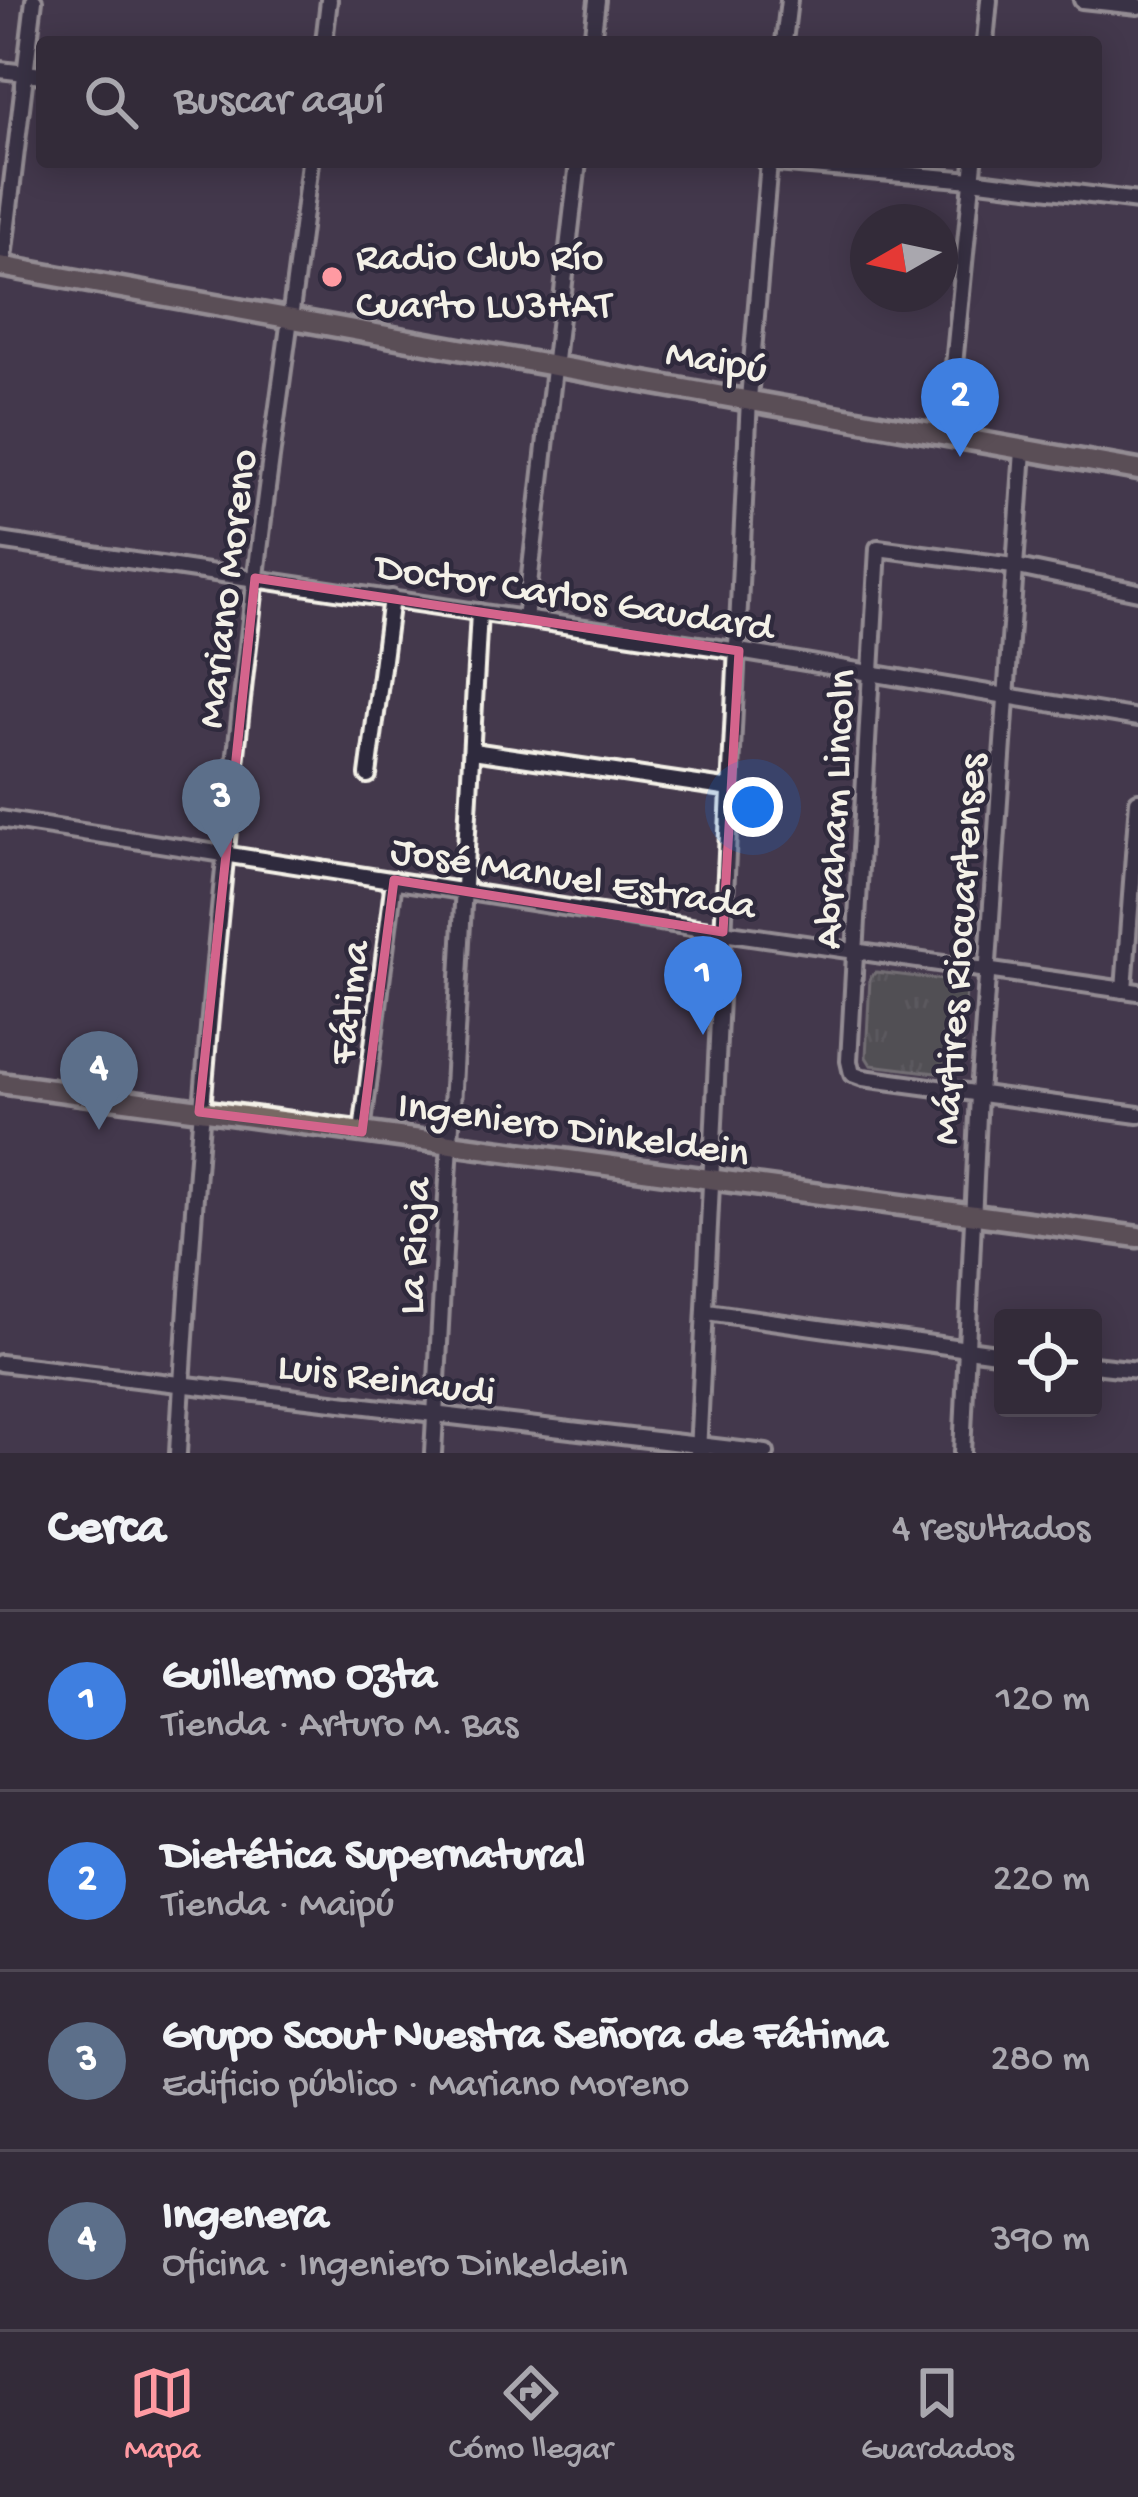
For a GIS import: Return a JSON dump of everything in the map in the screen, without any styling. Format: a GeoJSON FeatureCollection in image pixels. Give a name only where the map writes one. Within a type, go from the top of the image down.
{"type":"FeatureCollection","features":[{"type":"Feature","properties":{"kind":"main road","name":"Maipú"},"geometry":{"type":"LineString","coordinates":[[1,267],[1138,470]]}},
{"type":"Feature","properties":{"kind":"main road","name":"Ingeniero Dinkeldein"},"geometry":{"type":"LineString","coordinates":[[0,1083],[1138,1237]]}},
{"type":"Feature","properties":{"kind":"street"},"geometry":{"type":"LineString","coordinates":[[1,267],[34,0]]}},
{"type":"Feature","properties":{"kind":"street"},"geometry":{"type":"LineString","coordinates":[[325,36],[328,0]]}},
{"type":"Feature","properties":{"kind":"street"},"geometry":{"type":"LineString","coordinates":[[593,36],[597,0]]}},
{"type":"Feature","properties":{"kind":"street"},"geometry":{"type":"LineString","coordinates":[[785,36],[789,0]]}},
{"type":"Feature","properties":{"kind":"street"},"geometry":{"type":"LineString","coordinates":[[986,36],[989,0]]}},
{"type":"Feature","properties":{"kind":"street"},"geometry":{"type":"LineString","coordinates":[[1082,0],[1138,6]]}},
{"type":"Feature","properties":{"kind":"street"},"geometry":{"type":"LineString","coordinates":[[0,70],[36,74]]}},
{"type":"Feature","properties":{"kind":"street","name":"Mariano Moreno"},"geometry":{"type":"LineString","coordinates":[[178,1453],[199,1112],[225,853],[255,578],[309,168]]}},
{"type":"Feature","properties":{"kind":"street"},"geometry":{"type":"LineString","coordinates":[[525,619],[577,168]]}},
{"type":"Feature","properties":{"kind":"street"},"geometry":{"type":"LineString","coordinates":[[698,1448],[749,399],[768,168]]}},
{"type":"Feature","properties":{"kind":"street"},"geometry":{"type":"LineString","coordinates":[[836,168],[1138,201]]}},
{"type":"Feature","properties":{"kind":"street"},"geometry":{"type":"LineString","coordinates":[[947,436],[973,168]]}},
{"type":"Feature","properties":{"kind":"street","name":"Mártires Riocuartenses"},"geometry":{"type":"LineString","coordinates":[[962,1453],[971,1216],[1023,449]]}},
{"type":"Feature","properties":{"kind":"street","name":"Doctor Carlos Gaudard"},"geometry":{"type":"LineString","coordinates":[[0,541],[739,651],[1138,718]]}},
{"type":"Feature","properties":{"kind":"street","name":"Abraham Lincoln"},"geometry":{"type":"LineString","coordinates":[[979,1094],[852,1074],[849,1060],[878,548],[1013,566]]}},
{"type":"Feature","properties":{"kind":"street"},"geometry":{"type":"LineString","coordinates":[[1013,566],[1138,592]]}},
{"type":"Feature","properties":{"kind":"street"},"geometry":{"type":"LineString","coordinates":[[368,775],[391,598]]}},
{"type":"Feature","properties":{"kind":"street","name":"La Rioja"},"geometry":{"type":"LineString","coordinates":[[433,1453],[479,612]]}},
{"type":"Feature","properties":{"kind":"street"},"geometry":{"type":"LineString","coordinates":[[473,751],[731,789]]}},
{"type":"Feature","properties":{"kind":"street"},"geometry":{"type":"LineString","coordinates":[[1131,992],[1138,800]]}},
{"type":"Feature","properties":{"kind":"street","name":"José Manuel Estrada"},"geometry":{"type":"LineString","coordinates":[[0,819],[1131,992]]}},
{"type":"Feature","properties":{"kind":"street","name":"Fátima"},"geometry":{"type":"LineString","coordinates":[[362,1132],[394,880]]}},
{"type":"Feature","properties":{"kind":"street"},"geometry":{"type":"LineString","coordinates":[[979,1094],[1138,1115]]}},
{"type":"Feature","properties":{"kind":"street"},"geometry":{"type":"LineString","coordinates":[[707,1312],[994,1353]]}},
{"type":"Feature","properties":{"kind":"street","name":"Luis Reinaudi"},"geometry":{"type":"LineString","coordinates":[[0,1363],[766,1453]]}},
{"type":"Feature","properties":{"kind":"street"},"geometry":{"type":"LineString","coordinates":[[1102,1365],[1138,1370]]}},
{"type":"Feature","properties":{"kind":"highlighted area"},"geometry":{"type":"Polygon","coordinates":[[[255,578],[739,651],[723,932],[394,880],[362,1132],[199,1112],[255,578]]]}},
{"type":"Feature","properties":{"kind":"green space"},"geometry":{"type":"Polygon","coordinates":[[[876,972],[960,982],[966,989],[961,1069],[952,1075],[871,1065],[866,1057],[870,978],[876,972]]]}},
{"type":"Feature","properties":{"kind":"place","name":"Radio Club Río Cuarto LU3HAT"},"geometry":{"type":"Point","coordinates":[332,277]}},
{"type":"Feature","properties":{"kind":"place","name":"Dietética Supernatural"},"geometry":{"type":"Point","coordinates":[960,457]}},
{"type":"Feature","properties":{"kind":"place","name":"Grupo Scout Nuestra Señora de Fátima"},"geometry":{"type":"Point","coordinates":[221,858]}},
{"type":"Feature","properties":{"kind":"place","name":"Guillermo Ozta"},"geometry":{"type":"Point","coordinates":[703,1035]}},
{"type":"Feature","properties":{"kind":"place","name":"Ingenera"},"geometry":{"type":"Point","coordinates":[99,1130]}}]}
